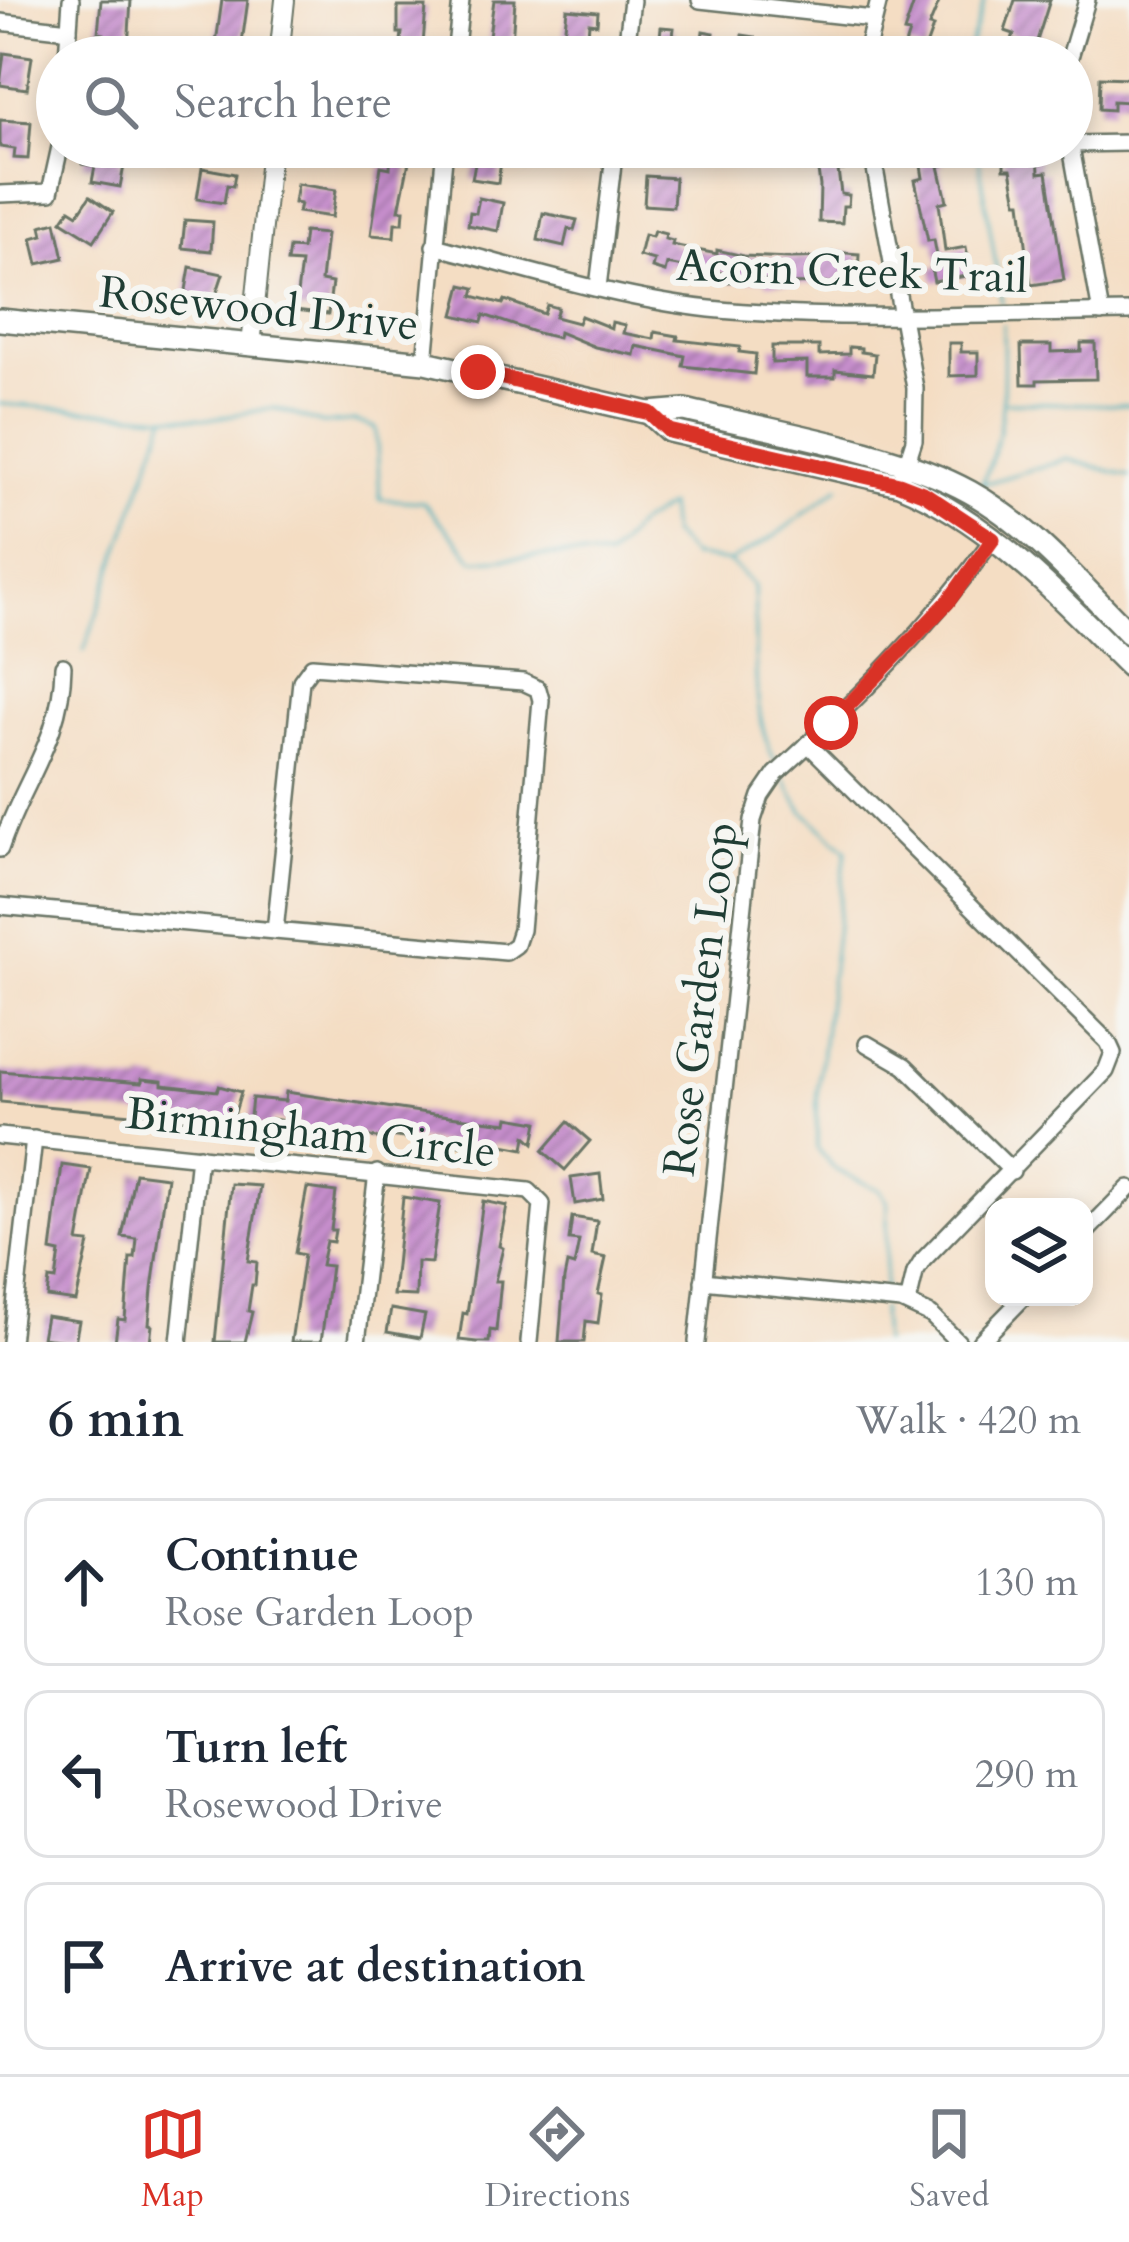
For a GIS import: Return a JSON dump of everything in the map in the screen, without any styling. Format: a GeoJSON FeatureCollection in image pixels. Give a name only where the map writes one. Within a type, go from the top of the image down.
{"type":"FeatureCollection","features":[{"type":"Feature","properties":{"kind":"main road","name":"Rosewood Drive"},"geometry":{"type":"LineString","coordinates":[[0,320],[425,362],[650,413],[686,410],[970,492],[1012,521],[1129,633]]}},
{"type":"Feature","properties":{"kind":"main road","name":"Rosewood Drive"},"geometry":{"type":"LineString","coordinates":[[903,475],[1036,574],[1129,666]]}},
{"type":"Feature","properties":{"kind":"street"},"geometry":{"type":"LineString","coordinates":[[69,36],[71,0]]}},
{"type":"Feature","properties":{"kind":"street"},"geometry":{"type":"LineString","coordinates":[[282,36],[285,0]]}},
{"type":"Feature","properties":{"kind":"street"},"geometry":{"type":"LineString","coordinates":[[457,36],[461,0]]}},
{"type":"Feature","properties":{"kind":"street"},"geometry":{"type":"LineString","coordinates":[[628,36],[632,0]]}},
{"type":"Feature","properties":{"kind":"street"},"geometry":{"type":"LineString","coordinates":[[700,0],[873,19]]}},
{"type":"Feature","properties":{"kind":"street"},"geometry":{"type":"LineString","coordinates":[[870,36],[879,0]]}},
{"type":"Feature","properties":{"kind":"street"},"geometry":{"type":"LineString","coordinates":[[1076,36],[1087,0]]}},
{"type":"Feature","properties":{"kind":"street"},"geometry":{"type":"LineString","coordinates":[[0,22],[69,30]]}},
{"type":"Feature","properties":{"kind":"street"},"geometry":{"type":"LineString","coordinates":[[1093,145],[1129,143]]}},
{"type":"Feature","properties":{"kind":"street"},"geometry":{"type":"LineString","coordinates":[[0,194],[50,192],[55,168]]}},
{"type":"Feature","properties":{"kind":"street"},"geometry":{"type":"LineString","coordinates":[[251,346],[269,168]]}},
{"type":"Feature","properties":{"kind":"street"},"geometry":{"type":"LineString","coordinates":[[425,362],[443,168]]}},
{"type":"Feature","properties":{"kind":"street"},"geometry":{"type":"LineString","coordinates":[[598,287],[612,168]]}},
{"type":"Feature","properties":{"kind":"street"},"geometry":{"type":"LineString","coordinates":[[875,168],[915,388],[916,416],[903,475]]}},
{"type":"Feature","properties":{"kind":"street"},"geometry":{"type":"LineString","coordinates":[[1076,168],[1101,313]]}},
{"type":"Feature","properties":{"kind":"street","name":"Acorn Creek Trail"},"geometry":{"type":"LineString","coordinates":[[434,247],[708,309],[900,316],[1129,312]]}},
{"type":"Feature","properties":{"kind":"street","name":"Rose Garden Loop"},"geometry":{"type":"LineString","coordinates":[[697,1342],[753,820],[761,796],[776,774],[948,602],[993,539]]}},
{"type":"Feature","properties":{"kind":"street"},"geometry":{"type":"LineString","coordinates":[[0,849],[55,729],[63,666]]}},
{"type":"Feature","properties":{"kind":"street"},"geometry":{"type":"LineString","coordinates":[[0,905],[275,931],[506,952],[516,945],[521,930],[541,700],[538,689],[524,682],[312,666],[301,681],[275,931]]}},
{"type":"Feature","properties":{"kind":"street"},"geometry":{"type":"LineString","coordinates":[[808,744],[1108,1042],[1113,1053],[1106,1071],[923,1260],[908,1304]]}},
{"type":"Feature","properties":{"kind":"street"},"geometry":{"type":"LineString","coordinates":[[867,1044],[905,1066],[1012,1171]]}},
{"type":"Feature","properties":{"kind":"street","name":"Birmingham Circle"},"geometry":{"type":"LineString","coordinates":[[0,1136],[529,1191],[542,1204],[529,1342]]}},
{"type":"Feature","properties":{"kind":"street"},"geometry":{"type":"LineString","coordinates":[[11,1342],[34,1139]]}},
{"type":"Feature","properties":{"kind":"street"},"geometry":{"type":"LineString","coordinates":[[179,1342],[199,1156]]}},
{"type":"Feature","properties":{"kind":"street"},"geometry":{"type":"LineString","coordinates":[[357,1342],[377,1173]]}},
{"type":"Feature","properties":{"kind":"street"},"geometry":{"type":"LineString","coordinates":[[1093,1225],[1129,1188]]}},
{"type":"Feature","properties":{"kind":"street"},"geometry":{"type":"LineString","coordinates":[[703,1281],[908,1304],[931,1315],[958,1342]]}},
{"type":"Feature","properties":{"kind":"street"},"geometry":{"type":"LineString","coordinates":[[980,1342],[1015,1306]]}},
{"type":"Feature","properties":{"kind":"building"},"geometry":{"type":"Polygon","coordinates":[[[101,0],[131,0],[129,36],[98,33],[101,0]]]}},
{"type":"Feature","properties":{"kind":"building"},"geometry":{"type":"Polygon","coordinates":[[[222,0],[248,0],[243,36],[217,36],[222,0]]]}},
{"type":"Feature","properties":{"kind":"building"},"geometry":{"type":"Polygon","coordinates":[[[494,0],[515,0],[512,36],[489,36],[494,0]]]}},
{"type":"Feature","properties":{"kind":"building"},"geometry":{"type":"Polygon","coordinates":[[[915,0],[940,0],[930,36],[904,32],[915,0]]]}},
{"type":"Feature","properties":{"kind":"building"},"geometry":{"type":"Polygon","coordinates":[[[1015,0],[1050,0],[1039,36],[1013,36],[1005,31],[1015,0]]]}},
{"type":"Feature","properties":{"kind":"building"},"geometry":{"type":"Polygon","coordinates":[[[398,7],[426,7],[424,36],[398,33],[398,7]]]}},
{"type":"Feature","properties":{"kind":"building"},"geometry":{"type":"Polygon","coordinates":[[[567,9],[598,12],[597,24],[589,23],[588,36],[564,36],[567,9]]]}},
{"type":"Feature","properties":{"kind":"building"},"geometry":{"type":"Polygon","coordinates":[[[661,27],[674,28],[673,36],[660,36],[661,27]]]}},
{"type":"Feature","properties":{"kind":"building"},"geometry":{"type":"Polygon","coordinates":[[[4,53],[32,57],[27,89],[0,85],[4,53]]]}},
{"type":"Feature","properties":{"kind":"building"},"geometry":{"type":"Polygon","coordinates":[[[1100,77],[1129,78],[1129,102],[1113,101],[1113,110],[1099,109],[1100,77]]]}},
{"type":"Feature","properties":{"kind":"building"},"geometry":{"type":"Polygon","coordinates":[[[0,120],[31,122],[28,159],[14,158],[15,149],[0,147],[0,120]]]}},
{"type":"Feature","properties":{"kind":"building"},"geometry":{"type":"Polygon","coordinates":[[[95,168],[124,168],[120,187],[92,182],[95,168]]]}},
{"type":"Feature","properties":{"kind":"building"},"geometry":{"type":"Polygon","coordinates":[[[202,168],[235,174],[224,203],[197,199],[202,168]]]}},
{"type":"Feature","properties":{"kind":"building"},"geometry":{"type":"Polygon","coordinates":[[[381,168],[408,168],[399,210],[404,210],[403,223],[395,223],[394,237],[371,235],[381,168]]]}},
{"type":"Feature","properties":{"kind":"building"},"geometry":{"type":"Polygon","coordinates":[[[474,168],[500,168],[498,183],[472,179],[474,168]]]}},
{"type":"Feature","properties":{"kind":"building"},"geometry":{"type":"Polygon","coordinates":[[[818,168],[843,168],[838,170],[841,194],[849,195],[842,223],[819,222],[818,168]]]}},
{"type":"Feature","properties":{"kind":"building"},"geometry":{"type":"Polygon","coordinates":[[[921,168],[939,168],[947,201],[939,203],[945,251],[966,247],[971,275],[934,282],[931,268],[939,267],[934,240],[928,241],[915,180],[923,178],[921,168]]]}},
{"type":"Feature","properties":{"kind":"building"},"geometry":{"type":"Polygon","coordinates":[[[1039,168],[1039,173],[1047,172],[1064,280],[1031,285],[1021,202],[1017,202],[1011,169],[1004,169],[1039,168]]]}},
{"type":"Feature","properties":{"kind":"building"},"geometry":{"type":"Polygon","coordinates":[[[646,176],[675,178],[673,207],[644,205],[646,176]]]}},
{"type":"Feature","properties":{"kind":"building"},"geometry":{"type":"Polygon","coordinates":[[[297,184],[336,190],[332,217],[298,212],[300,204],[294,203],[297,184]]]}},
{"type":"Feature","properties":{"kind":"building"},"geometry":{"type":"Polygon","coordinates":[[[90,196],[113,212],[94,241],[62,221],[70,209],[78,214],[90,196]]]}},
{"type":"Feature","properties":{"kind":"building"},"geometry":{"type":"Polygon","coordinates":[[[479,198],[503,203],[498,231],[468,225],[479,198]]]}},
{"type":"Feature","properties":{"kind":"building"},"geometry":{"type":"Polygon","coordinates":[[[543,213],[577,220],[574,230],[568,229],[564,246],[538,240],[543,213]]]}},
{"type":"Feature","properties":{"kind":"building"},"geometry":{"type":"Polygon","coordinates":[[[185,220],[213,222],[211,251],[182,248],[185,220]]]}},
{"type":"Feature","properties":{"kind":"building"},"geometry":{"type":"Polygon","coordinates":[[[56,222],[64,258],[38,264],[32,238],[43,235],[41,226],[56,222]]]}},
{"type":"Feature","properties":{"kind":"building"},"geometry":{"type":"Polygon","coordinates":[[[654,231],[666,234],[672,245],[717,254],[717,250],[790,258],[859,254],[858,276],[845,274],[844,283],[766,284],[766,280],[728,282],[729,274],[705,271],[704,278],[692,275],[693,269],[667,264],[665,272],[652,268],[654,260],[639,256],[644,235],[652,237],[654,231]]]}},
{"type":"Feature","properties":{"kind":"building"},"geometry":{"type":"Polygon","coordinates":[[[304,232],[326,234],[321,281],[332,283],[328,314],[295,310],[301,263],[287,262],[289,248],[302,249],[304,232]]]}},
{"type":"Feature","properties":{"kind":"building"},"geometry":{"type":"Polygon","coordinates":[[[190,267],[223,274],[214,301],[185,296],[190,267]]]}},
{"type":"Feature","properties":{"kind":"building"},"geometry":{"type":"Polygon","coordinates":[[[462,285],[475,288],[473,296],[503,304],[505,300],[544,314],[547,305],[558,308],[555,317],[578,323],[581,316],[611,328],[612,322],[625,325],[623,333],[654,339],[655,332],[678,336],[677,340],[740,347],[739,352],[756,354],[754,374],[683,366],[685,356],[636,346],[634,355],[595,347],[559,332],[558,338],[537,333],[484,315],[482,322],[454,315],[462,285]]]}},
{"type":"Feature","properties":{"kind":"building"},"geometry":{"type":"Polygon","coordinates":[[[949,343],[961,343],[961,352],[978,352],[978,375],[949,376],[949,343]]]}},
{"type":"Feature","properties":{"kind":"building"},"geometry":{"type":"Polygon","coordinates":[[[1081,343],[1095,343],[1096,379],[1022,384],[1021,345],[1051,345],[1051,352],[1081,351],[1081,343]]]}},
{"type":"Feature","properties":{"kind":"building"},"geometry":{"type":"Polygon","coordinates":[[[772,346],[819,346],[819,355],[849,354],[849,347],[861,348],[861,352],[875,354],[873,374],[835,370],[835,377],[807,377],[807,362],[772,363],[772,346]]]}},
{"type":"Feature","properties":{"kind":"building"},"geometry":{"type":"Polygon","coordinates":[[[0,1071],[142,1083],[142,1079],[241,1092],[231,1126],[198,1117],[0,1102],[0,1071]]]}},
{"type":"Feature","properties":{"kind":"building"},"geometry":{"type":"Polygon","coordinates":[[[286,1092],[508,1123],[509,1117],[538,1122],[534,1143],[526,1136],[524,1149],[309,1132],[297,1130],[298,1123],[272,1119],[271,1128],[249,1126],[252,1098],[285,1101],[286,1092]]]}},
{"type":"Feature","properties":{"kind":"building"},"geometry":{"type":"Polygon","coordinates":[[[568,1122],[590,1141],[565,1170],[543,1151],[568,1122]]]}},
{"type":"Feature","properties":{"kind":"building"},"geometry":{"type":"Polygon","coordinates":[[[62,1165],[91,1169],[78,1242],[89,1243],[76,1301],[47,1297],[49,1279],[56,1280],[60,1253],[51,1251],[62,1165]]]}},
{"type":"Feature","properties":{"kind":"building"},"geometry":{"type":"Polygon","coordinates":[[[135,1173],[167,1177],[150,1342],[115,1342],[118,1319],[125,1320],[130,1258],[135,1258],[137,1239],[122,1237],[135,1173]]]}},
{"type":"Feature","properties":{"kind":"building"},"geometry":{"type":"Polygon","coordinates":[[[600,1174],[603,1199],[575,1204],[571,1178],[600,1174]]]}},
{"type":"Feature","properties":{"kind":"building"},"geometry":{"type":"Polygon","coordinates":[[[231,1184],[260,1186],[248,1261],[257,1262],[255,1285],[245,1342],[215,1342],[231,1184]]]}},
{"type":"Feature","properties":{"kind":"building"},"geometry":{"type":"Polygon","coordinates":[[[307,1188],[336,1192],[331,1230],[335,1230],[333,1242],[326,1241],[321,1265],[331,1266],[321,1342],[291,1342],[304,1255],[295,1253],[307,1188]]]}},
{"type":"Feature","properties":{"kind":"building"},"geometry":{"type":"Polygon","coordinates":[[[403,1197],[440,1203],[431,1263],[417,1262],[416,1296],[393,1295],[403,1197]]]}},
{"type":"Feature","properties":{"kind":"building"},"geometry":{"type":"Polygon","coordinates":[[[483,1201],[507,1206],[495,1281],[501,1281],[496,1331],[490,1330],[489,1342],[477,1342],[459,1340],[483,1201]]]}},
{"type":"Feature","properties":{"kind":"building"},"geometry":{"type":"Polygon","coordinates":[[[572,1217],[597,1221],[592,1255],[606,1258],[598,1323],[586,1321],[584,1342],[559,1342],[564,1279],[567,1264],[574,1266],[579,1241],[569,1240],[572,1217]]]}},
{"type":"Feature","properties":{"kind":"building"},"geometry":{"type":"Polygon","coordinates":[[[391,1309],[425,1315],[420,1338],[387,1332],[391,1309]]]}},
{"type":"Feature","properties":{"kind":"building"},"geometry":{"type":"Polygon","coordinates":[[[46,1316],[79,1321],[75,1342],[42,1338],[46,1316]]]}},
{"type":"Feature","properties":{"kind":"waterway"},"geometry":{"type":"LineString","coordinates":[[973,36],[985,0]]}},
{"type":"Feature","properties":{"kind":"waterway"},"geometry":{"type":"LineString","coordinates":[[980,168],[1002,304]]}},
{"type":"Feature","properties":{"kind":"waterway"},"geometry":{"type":"LineString","coordinates":[[981,485],[1000,427],[1003,324]]}},
{"type":"Feature","properties":{"kind":"waterway"},"geometry":{"type":"LineString","coordinates":[[1005,402],[1129,405]]}},
{"type":"Feature","properties":{"kind":"waterway"},"geometry":{"type":"LineString","coordinates":[[0,404],[208,419],[274,408],[323,424],[355,421],[376,428],[380,499],[423,502],[474,560],[564,555],[608,558],[638,524],[668,506],[671,534],[692,556],[729,562],[775,536],[839,487]]}},
{"type":"Feature","properties":{"kind":"waterway"},"geometry":{"type":"LineString","coordinates":[[84,651],[166,416]]}},
{"type":"Feature","properties":{"kind":"waterway"},"geometry":{"type":"LineString","coordinates":[[983,484],[1066,459],[1129,476]]}},
{"type":"Feature","properties":{"kind":"waterway"},"geometry":{"type":"LineString","coordinates":[[729,562],[754,586],[758,698],[775,761]]}},
{"type":"Feature","properties":{"kind":"waterway"},"geometry":{"type":"LineString","coordinates":[[785,780],[803,811],[846,850],[817,1093],[817,1148],[836,1170],[880,1190],[888,1203],[884,1289]]}},
{"type":"Feature","properties":{"kind":"waterway"},"geometry":{"type":"LineString","coordinates":[[881,1309],[883,1342]]}},
{"type":"Feature","properties":{"kind":"route"},"geometry":{"type":"LineString","coordinates":[[478,372],[650,413],[669,431],[899,484],[925,494],[993,539],[948,602],[831,723]]}}]}
